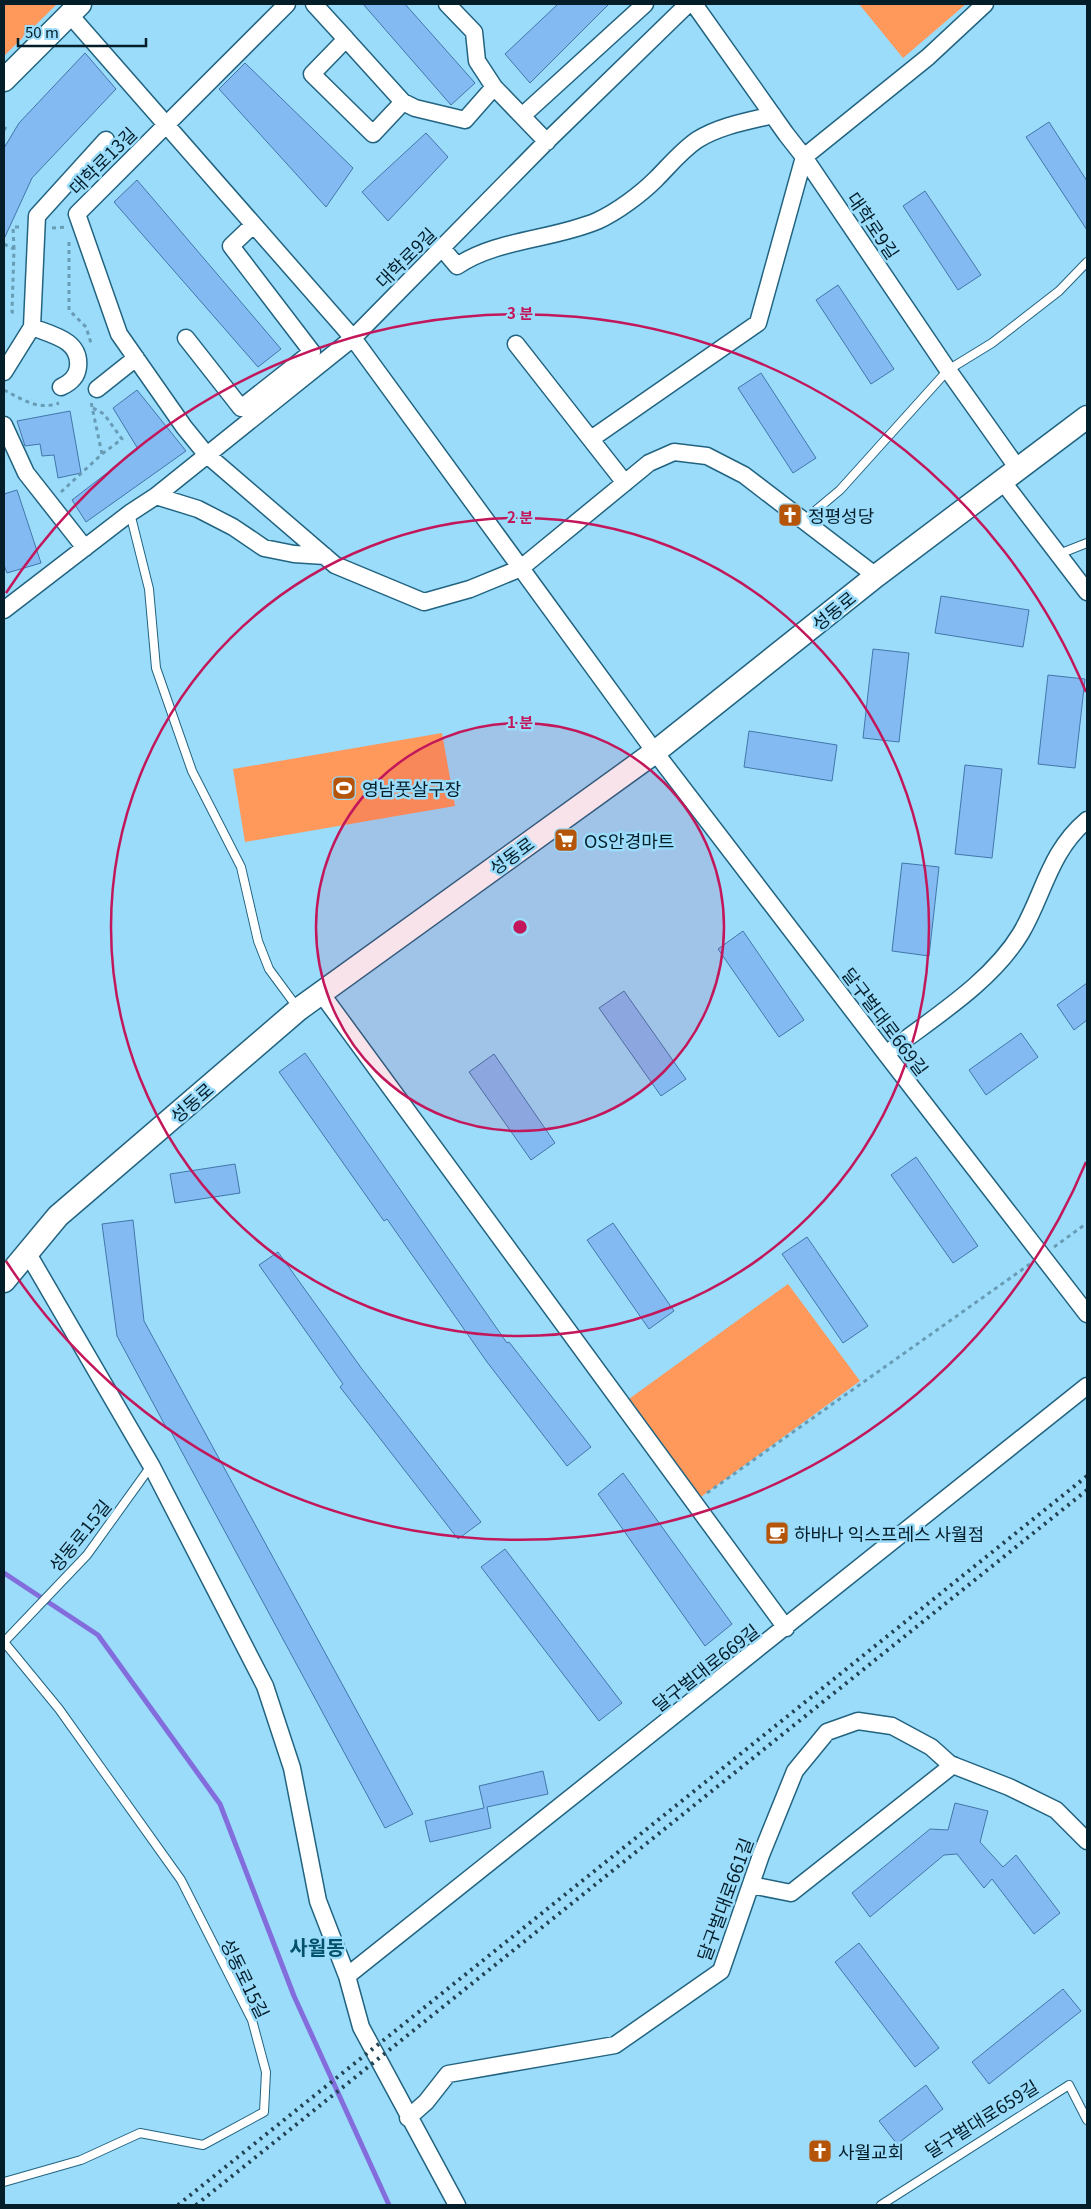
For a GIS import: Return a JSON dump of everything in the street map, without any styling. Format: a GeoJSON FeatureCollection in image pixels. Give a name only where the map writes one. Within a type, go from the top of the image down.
{"type":"FeatureCollection","features":[{"type":"Feature","properties":{"kind":"street","name":"대학로13길"},"geometry":{"type":"LineString","coordinates":[[286,4],[77,214],[119,334],[184,427],[206,454],[335,565],[424,602],[470,589],[521,568],[649,463],[674,452],[707,456],[744,475],[876,576]]}},
{"type":"Feature","properties":{"kind":"street"},"geometry":{"type":"LineString","coordinates":[[314,4],[403,102],[415,108],[465,120],[494,87]]}},
{"type":"Feature","properties":{"kind":"street"},"geometry":{"type":"LineString","coordinates":[[447,4],[474,32],[477,61],[494,87],[547,142]]}},
{"type":"Feature","properties":{"kind":"street"},"geometry":{"type":"LineString","coordinates":[[522,116],[645,4]]}},
{"type":"Feature","properties":{"kind":"street","name":"대학로9길"},"geometry":{"type":"LineString","coordinates":[[4,610],[130,513],[156,496],[353,338],[547,142],[688,4]]}},
{"type":"Feature","properties":{"kind":"street","name":"대학로9길"},"geometry":{"type":"LineString","coordinates":[[694,4],[804,157],[948,370],[1059,554],[1087,592]]}},
{"type":"Feature","properties":{"kind":"street"},"geometry":{"type":"LineString","coordinates":[[591,440],[758,323],[804,157],[928,57],[985,4]]}},
{"type":"Feature","properties":{"kind":"street"},"geometry":{"type":"LineString","coordinates":[[4,80],[75,9]]}},
{"type":"Feature","properties":{"kind":"street","name":"달구벌대로669길"},"geometry":{"type":"LineString","coordinates":[[75,9],[166,124],[353,338],[655,752],[1087,1314]]}},
{"type":"Feature","properties":{"kind":"street"},"geometry":{"type":"LineString","coordinates":[[346,38],[312,74],[373,134],[403,102]]}},
{"type":"Feature","properties":{"kind":"street"},"geometry":{"type":"LineString","coordinates":[[442,248],[457,266],[471,256],[561,234],[599,220],[654,181],[677,156],[698,140],[729,126],[773,115]]}},
{"type":"Feature","properties":{"kind":"street"},"geometry":{"type":"LineString","coordinates":[[4,372],[28,321],[37,216],[106,140]]}},
{"type":"Feature","properties":{"kind":"street"},"geometry":{"type":"LineString","coordinates":[[186,338],[241,408],[312,352],[231,246],[254,225]]}},
{"type":"Feature","properties":{"kind":"street"},"geometry":{"type":"LineString","coordinates":[[28,321],[74,347],[79,360],[77,373],[69,383],[61,387]]}},
{"type":"Feature","properties":{"kind":"street"},"geometry":{"type":"LineString","coordinates":[[516,344],[624,483]]}},
{"type":"Feature","properties":{"kind":"street"},"geometry":{"type":"LineString","coordinates":[[94,395],[136,358]]}},
{"type":"Feature","properties":{"kind":"street","name":"성동로"},"geometry":{"type":"LineString","coordinates":[[4,1281],[58,1216],[299,1009],[655,752],[876,576],[1087,417]]}},
{"type":"Feature","properties":{"kind":"street"},"geometry":{"type":"LineString","coordinates":[[4,425],[26,473],[85,548]]}},
{"type":"Feature","properties":{"kind":"street"},"geometry":{"type":"LineString","coordinates":[[156,496],[198,509],[233,527],[264,548],[294,554],[325,556]]}},
{"type":"Feature","properties":{"kind":"street"},"geometry":{"type":"LineString","coordinates":[[886,1054],[987,975],[1020,933],[1049,868],[1076,830],[1087,820]]}},
{"type":"Feature","properties":{"kind":"street"},"geometry":{"type":"LineString","coordinates":[[321,993],[786,1628]]}},
{"type":"Feature","properties":{"kind":"street"},"geometry":{"type":"LineString","coordinates":[[27,1252],[151,1464],[265,1686],[292,1768],[318,1901],[347,1976],[361,2027],[408,2118],[457,2205]]}},
{"type":"Feature","properties":{"kind":"street","name":"달구벌대로669길"},"geometry":{"type":"LineString","coordinates":[[347,1976],[786,1628],[1087,1386]]}},
{"type":"Feature","properties":{"kind":"street","name":"달구벌대로661길"},"geometry":{"type":"LineString","coordinates":[[408,2118],[426,2102],[448,2074],[615,2045],[721,1972],[751,1885],[795,1771],[827,1732],[858,1721],[892,1726],[931,1747],[953,1765],[1056,1810],[1087,1841]]}},
{"type":"Feature","properties":{"kind":"street"},"geometry":{"type":"LineString","coordinates":[[751,1885],[791,1893],[953,1765]]}},
{"type":"Feature","properties":{"kind":"lane"},"geometry":{"type":"LineString","coordinates":[[803,521],[840,490],[948,370],[992,343],[1059,291],[1087,262]]}},
{"type":"Feature","properties":{"kind":"lane"},"geometry":{"type":"LineString","coordinates":[[130,513],[149,589],[156,668],[192,771],[241,867],[258,941],[269,969],[299,1009]]}},
{"type":"Feature","properties":{"kind":"lane"},"geometry":{"type":"LineString","coordinates":[[1059,554],[1087,543]]}},
{"type":"Feature","properties":{"kind":"lane","name":"성동로15길"},"geometry":{"type":"LineString","coordinates":[[4,2182],[81,2160],[140,2133],[203,2145],[264,2112],[266,2072],[252,2020],[181,1880],[59,1709],[4,1642],[88,1555],[151,1464]]}},
{"type":"Feature","properties":{"kind":"lane","name":"달구벌대로659길"},"geometry":{"type":"LineString","coordinates":[[881,2205],[1069,2085],[1087,2120]]}},
{"type":"Feature","properties":{"kind":"path"},"geometry":{"type":"LineString","coordinates":[[4,244],[14,248],[12,312],[28,321]]}},
{"type":"Feature","properties":{"kind":"path"},"geometry":{"type":"LineString","coordinates":[[94,395],[93,408],[102,454]]}},
{"type":"Feature","properties":{"kind":"path"},"geometry":{"type":"LineString","coordinates":[[49,502],[102,454],[122,439],[104,414],[93,408]]}},
{"type":"Feature","properties":{"kind":"path"},"geometry":{"type":"LineString","coordinates":[[694,1502],[1087,1223]]}},
{"type":"Feature","properties":{"kind":"shaded area"},"geometry":{"type":"Polygon","coordinates":[[[4,4],[57,4],[4,56],[4,4]]]}},
{"type":"Feature","properties":{"kind":"shaded area"},"geometry":{"type":"Polygon","coordinates":[[[859,4],[966,4],[903,58],[859,4]]]}},
{"type":"Feature","properties":{"kind":"shaded area","name":"영남풋살구장"},"geometry":{"type":"Polygon","coordinates":[[[442,733],[455,806],[245,842],[233,769],[442,733]]]}},
{"type":"Feature","properties":{"kind":"shaded area"},"geometry":{"type":"Polygon","coordinates":[[[788,1284],[860,1381],[694,1502],[622,1404],[788,1284]]]}},
{"type":"Feature","properties":{"kind":"building"},"geometry":{"type":"Polygon","coordinates":[[[363,4],[405,4],[475,83],[451,105],[363,4]]]}},
{"type":"Feature","properties":{"kind":"building"},"geometry":{"type":"Polygon","coordinates":[[[558,4],[609,4],[530,83],[505,54],[558,4]]]}},
{"type":"Feature","properties":{"kind":"building"},"geometry":{"type":"Polygon","coordinates":[[[85,53],[116,89],[32,178],[4,239],[4,148],[19,123],[85,53]]]}},
{"type":"Feature","properties":{"kind":"building"},"geometry":{"type":"Polygon","coordinates":[[[245,63],[353,168],[326,207],[219,89],[245,63]]]}},
{"type":"Feature","properties":{"kind":"building"},"geometry":{"type":"Polygon","coordinates":[[[1049,122],[1087,181],[1087,230],[1026,137],[1049,122]]]}},
{"type":"Feature","properties":{"kind":"building"},"geometry":{"type":"Polygon","coordinates":[[[426,133],[448,157],[388,221],[362,192],[426,133]]]}},
{"type":"Feature","properties":{"kind":"building"},"geometry":{"type":"Polygon","coordinates":[[[137,180],[281,349],[258,367],[114,202],[137,180]]]}},
{"type":"Feature","properties":{"kind":"building"},"geometry":{"type":"Polygon","coordinates":[[[925,191],[981,275],[958,290],[903,206],[925,191]]]}},
{"type":"Feature","properties":{"kind":"building"},"geometry":{"type":"Polygon","coordinates":[[[838,285],[894,369],[871,384],[816,300],[838,285]]]}},
{"type":"Feature","properties":{"kind":"building"},"geometry":{"type":"Polygon","coordinates":[[[761,373],[816,458],[793,473],[738,388],[761,373]]]}},
{"type":"Feature","properties":{"kind":"building"},"geometry":{"type":"Polygon","coordinates":[[[137,390],[186,451],[86,522],[72,500],[138,449],[113,408],[137,390]]]}},
{"type":"Feature","properties":{"kind":"building"},"geometry":{"type":"Polygon","coordinates":[[[70,411],[81,473],[58,478],[54,455],[42,456],[40,444],[25,446],[17,421],[70,411]]]}},
{"type":"Feature","properties":{"kind":"building"},"geometry":{"type":"Polygon","coordinates":[[[17,490],[41,563],[7,573],[4,565],[4,494],[17,490]]]}},
{"type":"Feature","properties":{"kind":"building"},"geometry":{"type":"Polygon","coordinates":[[[941,596],[1029,610],[1023,647],[935,633],[941,596]]]}},
{"type":"Feature","properties":{"kind":"building"},"geometry":{"type":"Polygon","coordinates":[[[873,649],[909,653],[899,742],[863,738],[873,649]]]}},
{"type":"Feature","properties":{"kind":"building"},"geometry":{"type":"Polygon","coordinates":[[[1048,675],[1085,679],[1075,768],[1038,764],[1048,675]]]}},
{"type":"Feature","properties":{"kind":"building"},"geometry":{"type":"Polygon","coordinates":[[[749,731],[837,745],[832,781],[744,767],[749,731]]]}},
{"type":"Feature","properties":{"kind":"building"},"geometry":{"type":"Polygon","coordinates":[[[965,765],[1002,769],[992,858],[955,854],[965,765]]]}},
{"type":"Feature","properties":{"kind":"building"},"geometry":{"type":"Polygon","coordinates":[[[902,863],[939,867],[929,956],[892,951],[902,863]]]}},
{"type":"Feature","properties":{"kind":"building"},"geometry":{"type":"Polygon","coordinates":[[[743,931],[804,1020],[779,1037],[718,949],[743,931]]]}},
{"type":"Feature","properties":{"kind":"building"},"geometry":{"type":"Polygon","coordinates":[[[1087,983],[1087,1020],[1074,1030],[1057,1005],[1087,983]]]}},
{"type":"Feature","properties":{"kind":"building"},"geometry":{"type":"Polygon","coordinates":[[[624,991],[686,1079],[661,1096],[599,1008],[624,991]]]}},
{"type":"Feature","properties":{"kind":"building"},"geometry":{"type":"Polygon","coordinates":[[[1021,1033],[1038,1057],[986,1095],[969,1070],[1021,1033]]]}},
{"type":"Feature","properties":{"kind":"building"},"geometry":{"type":"Polygon","coordinates":[[[305,1053],[507,1343],[509,1342],[591,1447],[567,1466],[487,1362],[387,1219],[384,1221],[279,1072],[305,1053]]]}},
{"type":"Feature","properties":{"kind":"building"},"geometry":{"type":"Polygon","coordinates":[[[494,1054],[555,1143],[531,1160],[469,1072],[494,1054]]]}},
{"type":"Feature","properties":{"kind":"building"},"geometry":{"type":"Polygon","coordinates":[[[916,1157],[978,1246],[953,1263],[891,1175],[916,1157]]]}},
{"type":"Feature","properties":{"kind":"building"},"geometry":{"type":"Polygon","coordinates":[[[235,1164],[240,1193],[175,1203],[170,1174],[235,1164]]]}},
{"type":"Feature","properties":{"kind":"building"},"geometry":{"type":"Polygon","coordinates":[[[133,1220],[144,1321],[413,1814],[385,1828],[169,1428],[167,1429],[117,1336],[102,1224],[133,1220]]]}},
{"type":"Feature","properties":{"kind":"building"},"geometry":{"type":"Polygon","coordinates":[[[613,1223],[674,1311],[649,1329],[587,1240],[613,1223]]]}},
{"type":"Feature","properties":{"kind":"building"},"geometry":{"type":"Polygon","coordinates":[[[807,1237],[868,1326],[843,1343],[782,1254],[807,1237]]]}},
{"type":"Feature","properties":{"kind":"building"},"geometry":{"type":"Polygon","coordinates":[[[278,1252],[362,1369],[481,1522],[458,1539],[340,1387],[343,1384],[259,1265],[278,1252]]]}},
{"type":"Feature","properties":{"kind":"building"},"geometry":{"type":"Polygon","coordinates":[[[623,1473],[732,1624],[705,1646],[598,1494],[623,1473]]]}},
{"type":"Feature","properties":{"kind":"building"},"geometry":{"type":"Polygon","coordinates":[[[505,1549],[622,1703],[599,1721],[481,1567],[505,1549]]]}},
{"type":"Feature","properties":{"kind":"building"},"geometry":{"type":"Polygon","coordinates":[[[543,1771],[548,1794],[487,1807],[491,1828],[430,1842],[425,1821],[484,1808],[479,1786],[543,1771]]]}},
{"type":"Feature","properties":{"kind":"building"},"geometry":{"type":"Polygon","coordinates":[[[955,1803],[988,1811],[980,1842],[1003,1867],[1016,1855],[1060,1913],[1034,1934],[992,1879],[984,1888],[957,1854],[944,1855],[870,1917],[852,1893],[930,1829],[948,1830],[955,1803]]]}},
{"type":"Feature","properties":{"kind":"building"},"geometry":{"type":"Polygon","coordinates":[[[859,1943],[939,2048],[915,2067],[835,1962],[859,1943]]]}},
{"type":"Feature","properties":{"kind":"building"},"geometry":{"type":"Polygon","coordinates":[[[1063,1989],[1081,2011],[989,2084],[972,2062],[1063,1989]]]}},
{"type":"Feature","properties":{"kind":"building"},"geometry":{"type":"Polygon","coordinates":[[[926,2085],[943,2109],[897,2144],[879,2121],[926,2085]]]}},
{"type":"Feature","properties":{"kind":"waterway"},"geometry":{"type":"LineString","coordinates":[[4,1573],[98,1635],[220,1804],[294,1996],[389,2205]]}},
{"type":"Feature","properties":{"kind":"railway"},"geometry":{"type":"LineString","coordinates":[[178,2205],[1087,1476]]}},
{"type":"Feature","properties":{"kind":"railway"},"geometry":{"type":"LineString","coordinates":[[196,2205],[1087,1490]]}},
{"type":"Feature","properties":{"kind":"place","name":"정평성당"},"geometry":{"type":"Point","coordinates":[790,515]}},
{"type":"Feature","properties":{"kind":"place","name":"영남풋살구장"},"geometry":{"type":"Point","coordinates":[344,788]}},
{"type":"Feature","properties":{"kind":"place","name":"OS안경마트"},"geometry":{"type":"Point","coordinates":[566,840]}},
{"type":"Feature","properties":{"kind":"place","name":"하바나 익스프레스 사월점"},"geometry":{"type":"Point","coordinates":[777,1533]}},
{"type":"Feature","properties":{"kind":"place","name":"사월교회"},"geometry":{"type":"Point","coordinates":[820,2151]}},
{"type":"Feature","properties":{"kind":"district","name":"사월동"},"geometry":{"type":"Point","coordinates":[317,1946]}}]}
